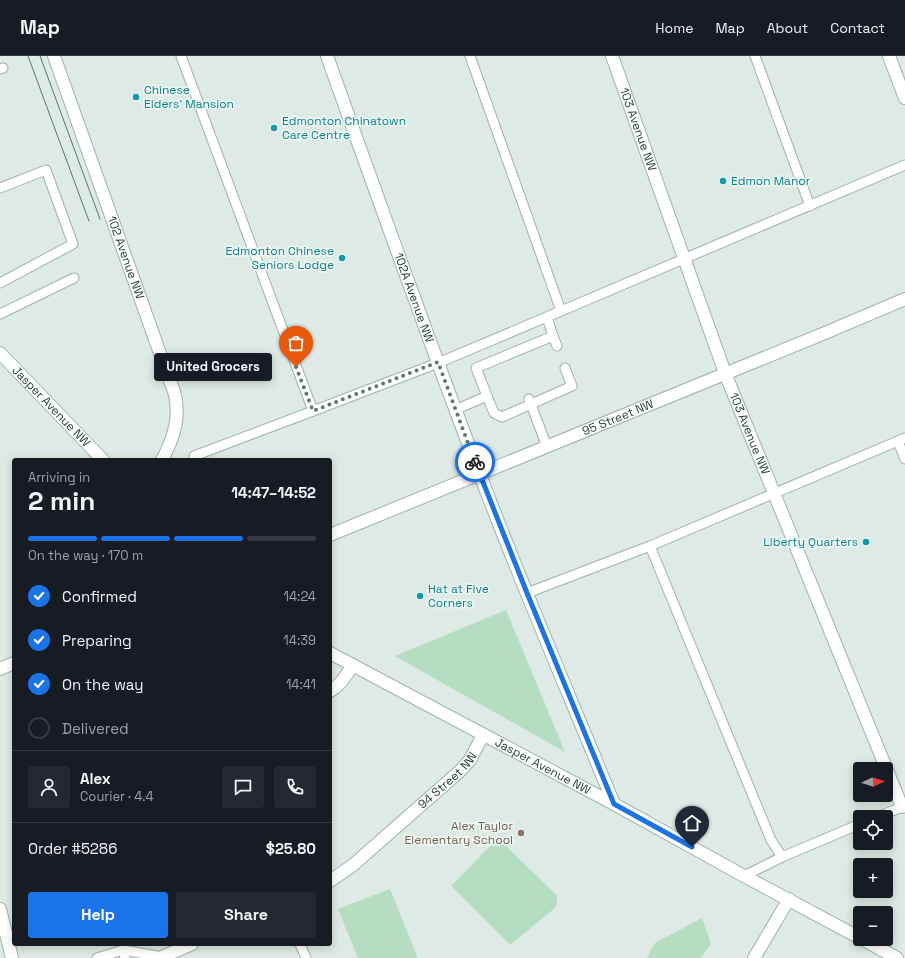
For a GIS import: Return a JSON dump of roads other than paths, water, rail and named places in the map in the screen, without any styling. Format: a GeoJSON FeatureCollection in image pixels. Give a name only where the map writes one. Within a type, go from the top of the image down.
{"type":"FeatureCollection","features":[{"type":"Feature","properties":{"kind":"street","name":"102 Avenue NW"},"geometry":{"type":"LineString","coordinates":[[54,56],[161,358],[174,390],[177,408],[176,423],[169,447],[163,458]]}},
{"type":"Feature","properties":{"kind":"street","name":"102A Avenue NW"},"geometry":{"type":"LineString","coordinates":[[327,56],[455,410],[527,593],[614,804]]}},
{"type":"Feature","properties":{"kind":"street","name":"103 Avenue NW"},"geometry":{"type":"LineString","coordinates":[[612,56],[725,373],[903,806]]}},
{"type":"Feature","properties":{"kind":"street"},"geometry":{"type":"LineString","coordinates":[[889,56],[905,98]]}},
{"type":"Feature","properties":{"kind":"street","name":"95 Street NW"},"geometry":{"type":"LineString","coordinates":[[332,534],[905,299]]}},
{"type":"Feature","properties":{"kind":"street","name":"Jasper Avenue NW"},"geometry":{"type":"LineString","coordinates":[[0,353],[101,458]]}},
{"type":"Feature","properties":{"kind":"street","name":"Jasper Avenue NW"},"geometry":{"type":"LineString","coordinates":[[332,654],[614,804],[744,876],[853,934]]}},
{"type":"Feature","properties":{"kind":"street"},"geometry":{"type":"LineString","coordinates":[[0,669],[12,664]]}},
{"type":"Feature","properties":{"kind":"street"},"geometry":{"type":"LineString","coordinates":[[332,690],[343,681],[353,665]]}},
{"type":"Feature","properties":{"kind":"street","name":"94 Street NW"},"geometry":{"type":"LineString","coordinates":[[332,880],[353,864],[460,772],[470,760],[483,735]]}},
{"type":"Feature","properties":{"kind":"street"},"geometry":{"type":"LineString","coordinates":[[754,958],[789,899]]}},
{"type":"Feature","properties":{"kind":"street"},"geometry":{"type":"LineString","coordinates":[[0,909],[12,958]]}},
{"type":"Feature","properties":{"kind":"street"},"geometry":{"type":"LineString","coordinates":[[162,957],[187,946]]}},
{"type":"Feature","properties":{"kind":"street","name":"Jasper Avenue NW"},"geometry":{"type":"LineString","coordinates":[[875,946],[897,958]]}},
{"type":"Feature","properties":{"kind":"lane"},"geometry":{"type":"LineString","coordinates":[[181,56],[313,411]]}},
{"type":"Feature","properties":{"kind":"lane"},"geometry":{"type":"LineString","coordinates":[[470,56],[562,311]]}},
{"type":"Feature","properties":{"kind":"lane"},"geometry":{"type":"LineString","coordinates":[[755,56],[810,206]]}},
{"type":"Feature","properties":{"kind":"lane"},"geometry":{"type":"LineString","coordinates":[[194,456],[438,362],[905,166]]}},
{"type":"Feature","properties":{"kind":"lane"},"geometry":{"type":"LineString","coordinates":[[0,188],[46,170],[73,244],[0,283]]}},
{"type":"Feature","properties":{"kind":"lane"},"geometry":{"type":"LineString","coordinates":[[0,314],[74,278]]}},
{"type":"Feature","properties":{"kind":"lane"},"geometry":{"type":"LineString","coordinates":[[546,317],[557,346]]}},
{"type":"Feature","properties":{"kind":"lane"},"geometry":{"type":"LineString","coordinates":[[553,336],[513,357],[492,365],[476,368],[494,414],[502,417],[510,410],[530,401],[572,386],[565,368]]}},
{"type":"Feature","properties":{"kind":"lane"},"geometry":{"type":"LineString","coordinates":[[455,410],[487,396]]}},
{"type":"Feature","properties":{"kind":"lane"},"geometry":{"type":"LineString","coordinates":[[530,401],[547,447]]}},
{"type":"Feature","properties":{"kind":"lane"},"geometry":{"type":"LineString","coordinates":[[527,593],[650,546],[901,440],[905,459]]}},
{"type":"Feature","properties":{"kind":"lane"},"geometry":{"type":"LineString","coordinates":[[650,546],[771,840],[782,857]]}},
{"type":"Feature","properties":{"kind":"lane"},"geometry":{"type":"LineString","coordinates":[[893,810],[903,806]]}},
{"type":"Feature","properties":{"kind":"lane"},"geometry":{"type":"LineString","coordinates":[[744,876],[782,857],[853,827]]}},
{"type":"Feature","properties":{"kind":"lane"},"geometry":{"type":"LineString","coordinates":[[299,946],[299,958]]}},
{"type":"Feature","properties":{"kind":"lane"},"geometry":{"type":"LineString","coordinates":[[300,946],[306,958]]}},
{"type":"Feature","properties":{"kind":"lane"},"geometry":{"type":"LineString","coordinates":[[96,958],[124,954],[162,957]]}},
{"type":"Feature","properties":{"kind":"tram line"},"geometry":{"type":"LineString","coordinates":[[28,56],[89,221]]}},
{"type":"Feature","properties":{"kind":"tram line"},"geometry":{"type":"LineString","coordinates":[[40,56],[100,219]]}},
{"type":"Feature","properties":{"kind":"place","name":"Chinese Elders' Mansion"},"geometry":{"type":"Point","coordinates":[136,97]}},
{"type":"Feature","properties":{"kind":"place","name":"Edmonton Chinatown Care Centre"},"geometry":{"type":"Point","coordinates":[274,128]}},
{"type":"Feature","properties":{"kind":"place","name":"Edmon Manor"},"geometry":{"type":"Point","coordinates":[723,181]}},
{"type":"Feature","properties":{"kind":"place","name":"Edmonton Chinese Seniors Lodge"},"geometry":{"type":"Point","coordinates":[342,258]}},
{"type":"Feature","properties":{"kind":"place","name":"United Grocers"},"geometry":{"type":"Point","coordinates":[296,367]}},
{"type":"Feature","properties":{"kind":"place","name":"Liberty Quarters"},"geometry":{"type":"Point","coordinates":[866,542]}},
{"type":"Feature","properties":{"kind":"place","name":"Hat at Five Corners"},"geometry":{"type":"Point","coordinates":[420,596]}},
{"type":"Feature","properties":{"kind":"place","name":"Alex Taylor Elementary School"},"geometry":{"type":"Point","coordinates":[521,833]}}]}
